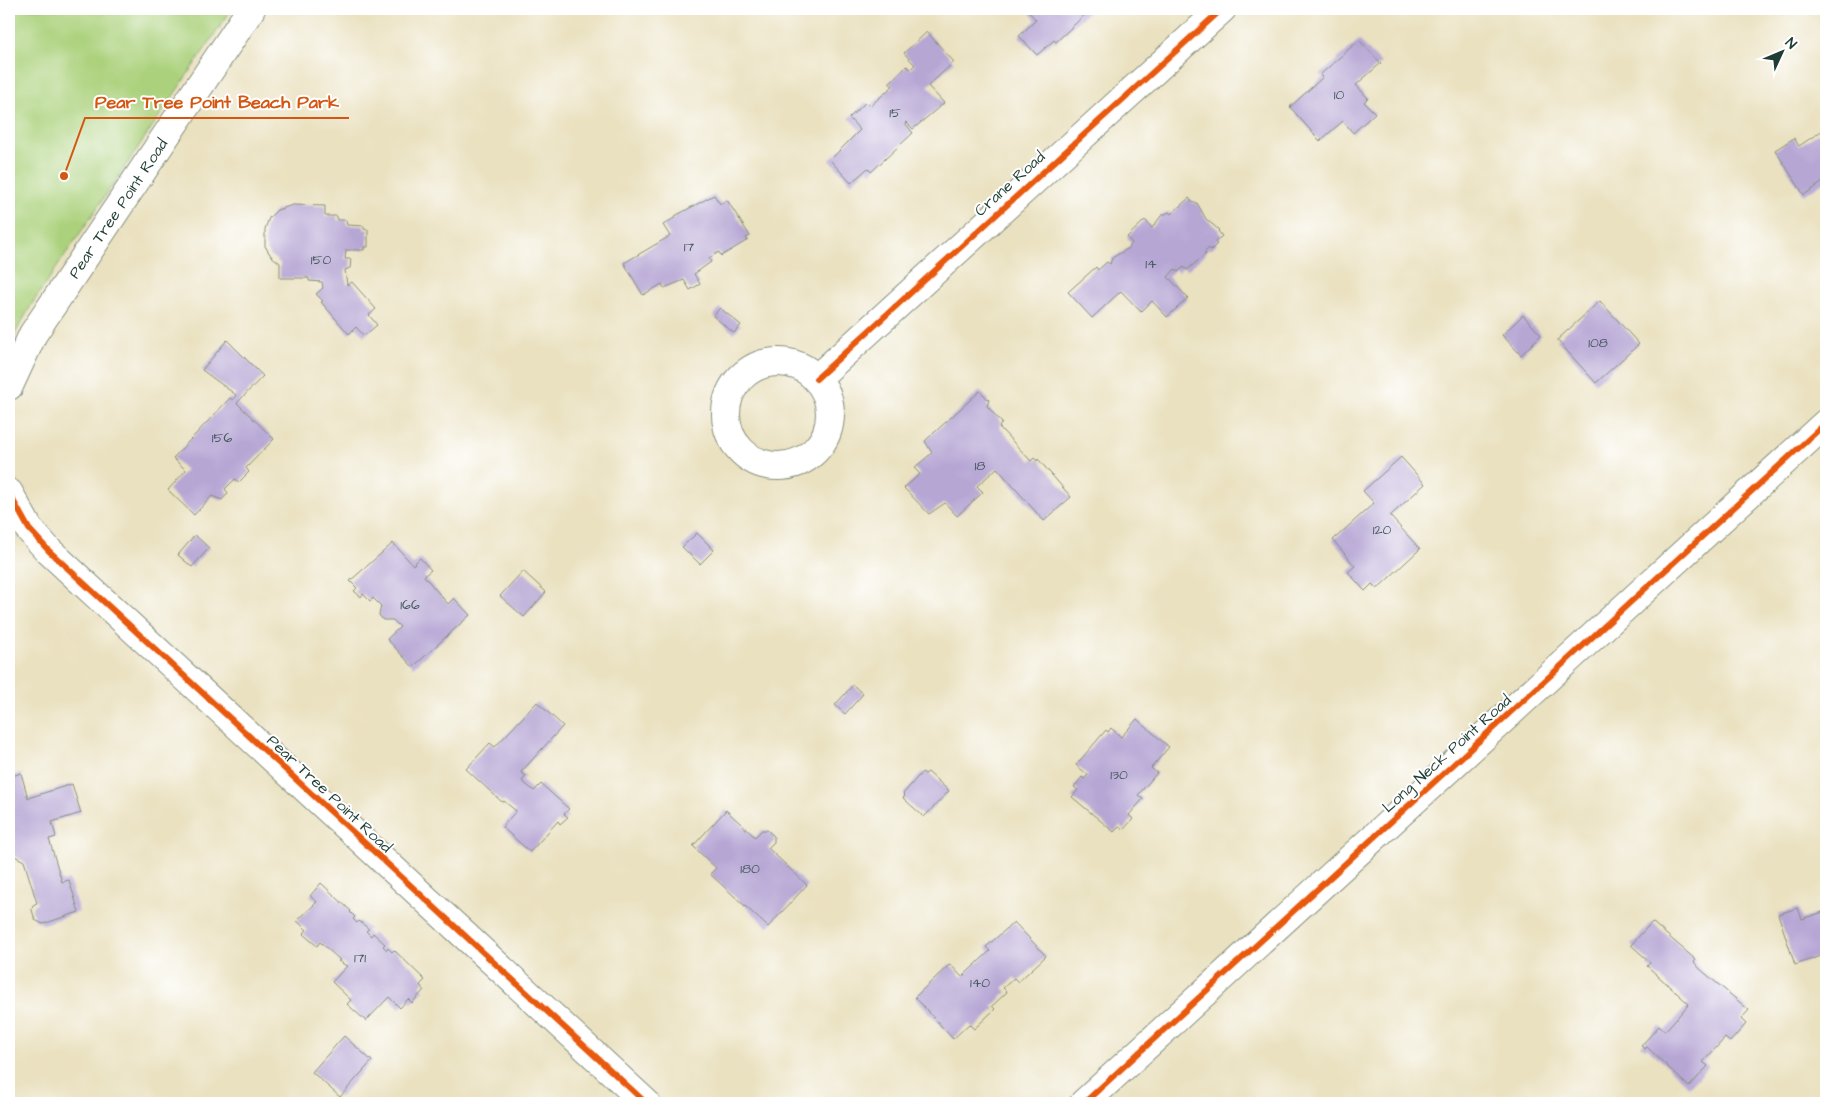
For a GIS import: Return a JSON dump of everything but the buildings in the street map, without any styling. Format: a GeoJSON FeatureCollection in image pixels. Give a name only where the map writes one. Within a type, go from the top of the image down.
{"type":"FeatureCollection","features":[{"type":"Feature","properties":{"kind":"street","name":"Pear Tree Point Road"},"geometry":{"type":"LineString","coordinates":[[9,386],[33,334],[250,9]]}},
{"type":"Feature","properties":{"kind":"street","name":"Crane Road"},"geometry":{"type":"LineString","coordinates":[[816,379],[1222,9]]}},
{"type":"Feature","properties":{"kind":"street","name":"Long Neck Point Road"},"geometry":{"type":"LineString","coordinates":[[1084,1103],[1826,423]]}},
{"type":"Feature","properties":{"kind":"street","name":"Pear Tree Point Road"},"geometry":{"type":"LineString","coordinates":[[9,493],[29,529],[49,551],[646,1103]]}},
{"type":"Feature","properties":{"kind":"green space"},"geometry":{"type":"Polygon","coordinates":[[[9,9],[232,9],[32,304],[9,344],[9,9]]]}},
{"type":"Feature","properties":{"kind":"cycle path"},"geometry":{"type":"LineString","coordinates":[[816,379],[1222,9]]}},
{"type":"Feature","properties":{"kind":"cycle path"},"geometry":{"type":"LineString","coordinates":[[1084,1103],[1826,423]]}},
{"type":"Feature","properties":{"kind":"cycle path"},"geometry":{"type":"LineString","coordinates":[[9,493],[29,529],[49,551],[646,1103]]}},
{"type":"Feature","properties":{"kind":"place","name":"Pear Tree Point Beach Park"},"geometry":{"type":"Point","coordinates":[64,176]}}]}
